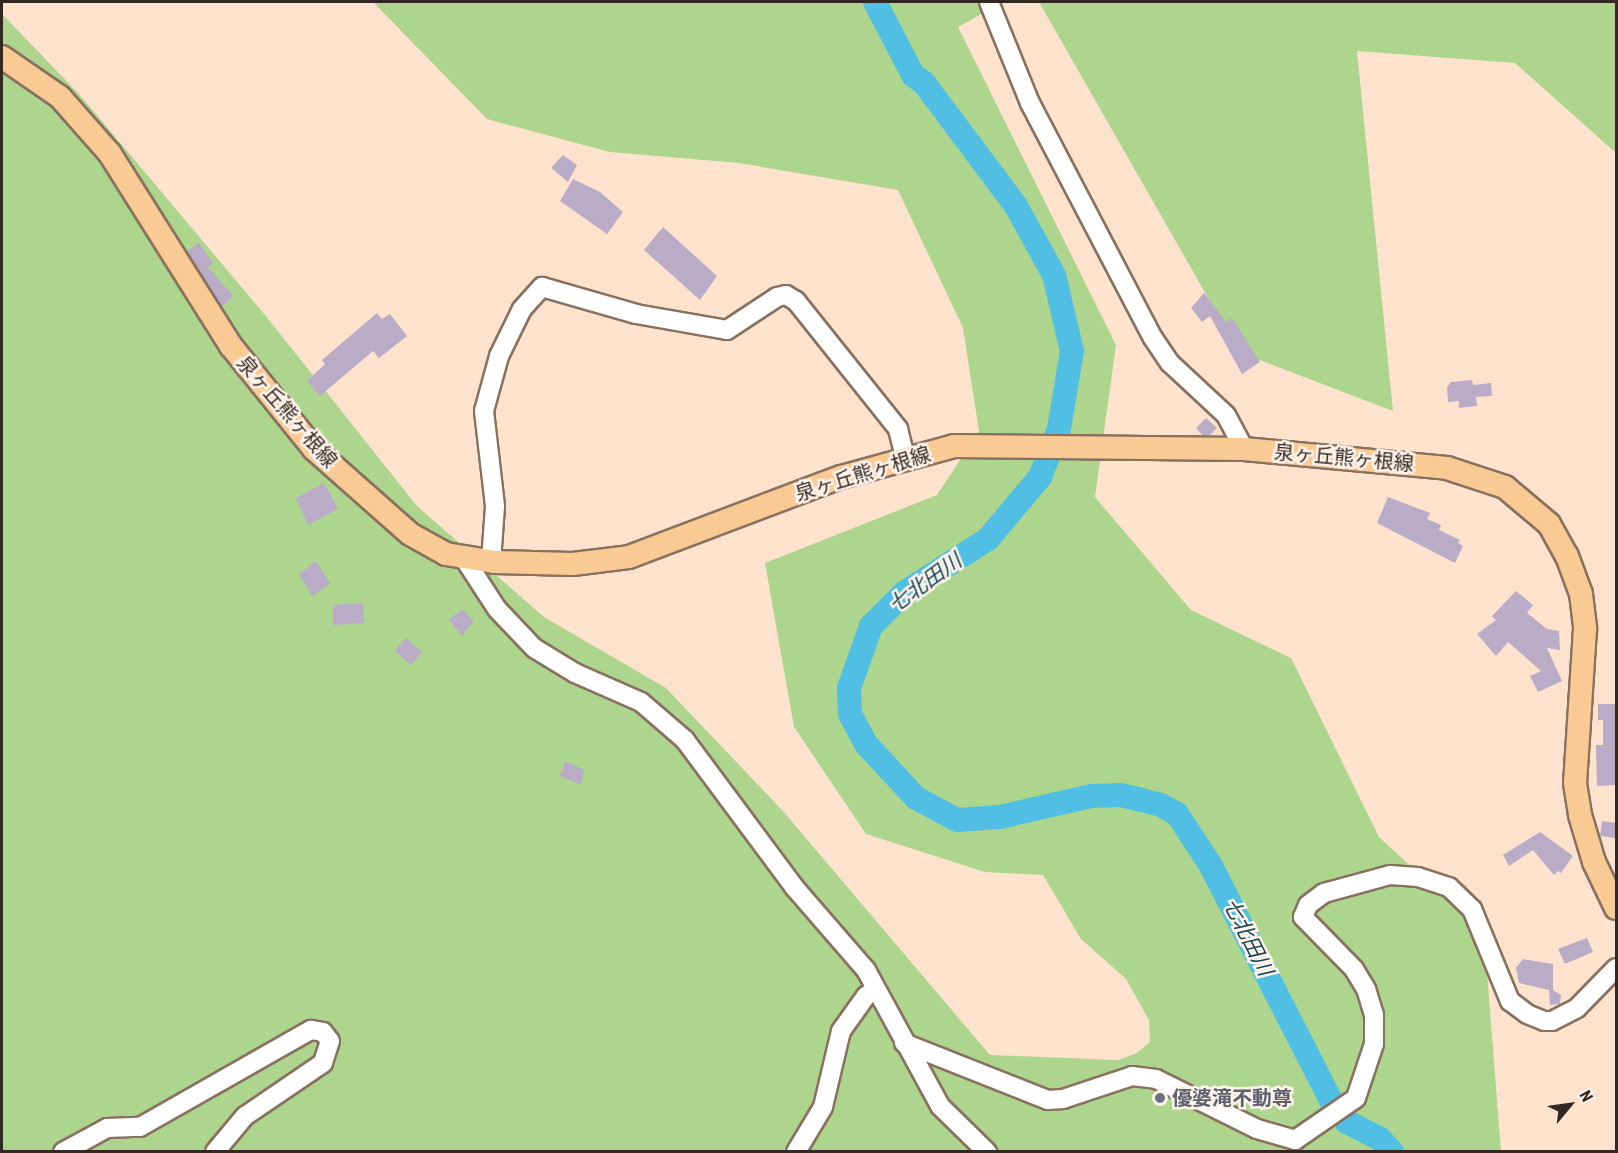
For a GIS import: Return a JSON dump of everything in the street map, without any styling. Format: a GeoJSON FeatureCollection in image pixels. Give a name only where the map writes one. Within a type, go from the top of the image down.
{"type":"FeatureCollection","features":[{"type":"Feature","properties":{"kind":"main road","name":"泉ヶ丘熊ヶ根線"},"geometry":{"type":"LineString","coordinates":[[2,57],[60,97],[110,154],[231,346],[314,449],[410,534],[446,554],[491,561],[573,564],[629,557],[658,549],[800,492],[905,458],[954,446],[1082,445],[1244,449],[1447,468],[1505,487],[1549,524],[1571,563],[1581,594],[1585,630],[1574,749],[1580,815],[1594,862],[1617,908]]}},
{"type":"Feature","properties":{"kind":"street"},"geometry":{"type":"LineString","coordinates":[[989,2],[1030,104],[1153,338],[1170,363],[1226,415],[1244,449]]}},
{"type":"Feature","properties":{"kind":"street"},"geometry":{"type":"LineString","coordinates":[[491,561],[495,506],[484,411],[499,356],[522,309],[542,287],[636,314],[727,330],[786,295],[796,301],[898,429],[905,458]]}},
{"type":"Feature","properties":{"kind":"street"},"geometry":{"type":"LineString","coordinates":[[462,555],[497,609],[534,648],[575,673],[641,702],[678,732],[730,796],[805,902],[858,959],[940,1106],[987,1152]]}},
{"type":"Feature","properties":{"kind":"street"},"geometry":{"type":"LineString","coordinates":[[904,1043],[1048,1100],[1063,1099],[1120,1079],[1144,1076],[1177,1087],[1282,1138],[1295,1140],[1356,1098],[1372,1055],[1374,1015],[1359,976],[1303,917],[1308,905],[1324,893],[1389,875],[1418,877],[1449,887],[1472,909],[1510,1001],[1527,1014],[1544,1021],[1552,1021],[1577,1008],[1617,968]]}},
{"type":"Feature","properties":{"kind":"street"},"geometry":{"type":"LineString","coordinates":[[796,1152],[823,1107],[841,1032],[866,996],[876,989]]}},
{"type":"Feature","properties":{"kind":"street"},"geometry":{"type":"LineString","coordinates":[[63,1152],[107,1128],[140,1127],[311,1030],[324,1032],[330,1041],[323,1063],[245,1116],[215,1152]]}},
{"type":"Feature","properties":{"kind":"green space"},"geometry":{"type":"Polygon","coordinates":[[[373,2],[1003,2],[958,27],[1116,345],[1095,497],[1191,610],[1291,658],[1379,837],[1484,934],[1501,1151],[2,1151],[2,14],[79,94],[265,315],[417,506],[544,617],[666,688],[782,810],[990,1055],[1118,1060],[1137,1053],[1150,1042],[1149,1020],[1126,979],[1081,939],[1043,875],[985,872],[866,834],[794,727],[765,563],[937,495],[979,431],[963,328],[898,190],[739,163],[610,152],[487,119],[373,2]]]}},
{"type":"Feature","properties":{"kind":"green space"},"geometry":{"type":"Polygon","coordinates":[[[1039,2],[1616,2],[1616,153],[1515,63],[1357,51],[1393,411],[1239,352],[1039,2]]]}},
{"type":"Feature","properties":{"kind":"building"},"geometry":{"type":"Polygon","coordinates":[[[563,155],[577,165],[568,182],[551,168],[563,155]]]}},
{"type":"Feature","properties":{"kind":"building"},"geometry":{"type":"Polygon","coordinates":[[[573,179],[600,192],[623,212],[607,234],[560,201],[573,179]]]}},
{"type":"Feature","properties":{"kind":"building"},"geometry":{"type":"Polygon","coordinates":[[[663,227],[717,276],[700,300],[644,250],[663,227]]]}},
{"type":"Feature","properties":{"kind":"building"},"geometry":{"type":"Polygon","coordinates":[[[199,243],[213,263],[208,267],[233,296],[222,307],[187,251],[199,243]]]}},
{"type":"Feature","properties":{"kind":"building"},"geometry":{"type":"Polygon","coordinates":[[[1204,293],[1226,322],[1232,318],[1260,362],[1242,374],[1210,316],[1202,322],[1191,308],[1204,293]]]}},
{"type":"Feature","properties":{"kind":"building"},"geometry":{"type":"Polygon","coordinates":[[[377,313],[382,319],[390,314],[407,336],[379,358],[373,351],[320,396],[307,381],[325,364],[322,360],[377,313]]]}},
{"type":"Feature","properties":{"kind":"building"},"geometry":{"type":"Polygon","coordinates":[[[1472,380],[1473,385],[1491,383],[1492,396],[1476,397],[1477,406],[1459,408],[1459,401],[1448,402],[1447,387],[1451,382],[1472,380]]]}},
{"type":"Feature","properties":{"kind":"building"},"geometry":{"type":"Polygon","coordinates":[[[1206,418],[1217,428],[1210,435],[1202,435],[1196,428],[1206,418]]]}},
{"type":"Feature","properties":{"kind":"building"},"geometry":{"type":"Polygon","coordinates":[[[324,483],[338,509],[308,525],[296,498],[324,483]]]}},
{"type":"Feature","properties":{"kind":"building"},"geometry":{"type":"Polygon","coordinates":[[[1388,497],[1430,513],[1427,519],[1441,525],[1439,530],[1460,540],[1458,543],[1463,546],[1455,563],[1377,523],[1388,497]]]}},
{"type":"Feature","properties":{"kind":"building"},"geometry":{"type":"Polygon","coordinates":[[[316,561],[330,584],[312,596],[299,574],[316,561]]]}},
{"type":"Feature","properties":{"kind":"building"},"geometry":{"type":"Polygon","coordinates":[[[1516,591],[1533,605],[1527,613],[1547,629],[1559,631],[1560,650],[1547,648],[1562,681],[1538,692],[1530,676],[1541,671],[1508,642],[1496,656],[1477,634],[1496,620],[1492,616],[1516,591]]]}},
{"type":"Feature","properties":{"kind":"building"},"geometry":{"type":"Polygon","coordinates":[[[363,603],[364,623],[333,625],[333,605],[363,603]]]}},
{"type":"Feature","properties":{"kind":"building"},"geometry":{"type":"Polygon","coordinates":[[[462,609],[474,621],[462,636],[449,620],[462,609]]]}},
{"type":"Feature","properties":{"kind":"building"},"geometry":{"type":"Polygon","coordinates":[[[406,638],[422,652],[411,665],[395,651],[406,638]]]}},
{"type":"Feature","properties":{"kind":"building"},"geometry":{"type":"Polygon","coordinates":[[[1598,704],[1617,704],[1617,785],[1597,786],[1596,745],[1603,745],[1603,720],[1598,720],[1598,704]]]}},
{"type":"Feature","properties":{"kind":"building"},"geometry":{"type":"Polygon","coordinates":[[[565,761],[584,770],[581,785],[560,776],[565,761]]]}},
{"type":"Feature","properties":{"kind":"building"},"geometry":{"type":"Polygon","coordinates":[[[1602,821],[1617,823],[1615,838],[1600,836],[1602,821]]]}},
{"type":"Feature","properties":{"kind":"building"},"geometry":{"type":"Polygon","coordinates":[[[1540,832],[1573,856],[1561,873],[1558,871],[1554,875],[1533,850],[1509,866],[1503,855],[1540,832]]]}},
{"type":"Feature","properties":{"kind":"building"},"geometry":{"type":"Polygon","coordinates":[[[1587,938],[1593,952],[1565,964],[1558,949],[1587,938]]]}},
{"type":"Feature","properties":{"kind":"building"},"geometry":{"type":"Polygon","coordinates":[[[1523,959],[1553,964],[1553,990],[1561,995],[1560,1004],[1550,1005],[1549,990],[1519,983],[1516,968],[1523,959]]]}},
{"type":"Feature","properties":{"kind":"waterway","name":"七北田川"},"geometry":{"type":"LineString","coordinates":[[875,2],[913,75],[924,83],[1016,206],[1054,275],[1072,351],[1059,429],[1040,477],[988,539],[905,592],[871,626],[849,688],[850,714],[866,744],[916,798],[957,820],[1000,817],[1091,796],[1121,795],[1161,805],[1177,814],[1211,866],[1332,1102],[1347,1122],[1380,1139],[1392,1152]]}},
{"type":"Feature","properties":{"kind":"place","name":"優婆滝不動尊"},"geometry":{"type":"Point","coordinates":[1160,1098]}}]}
